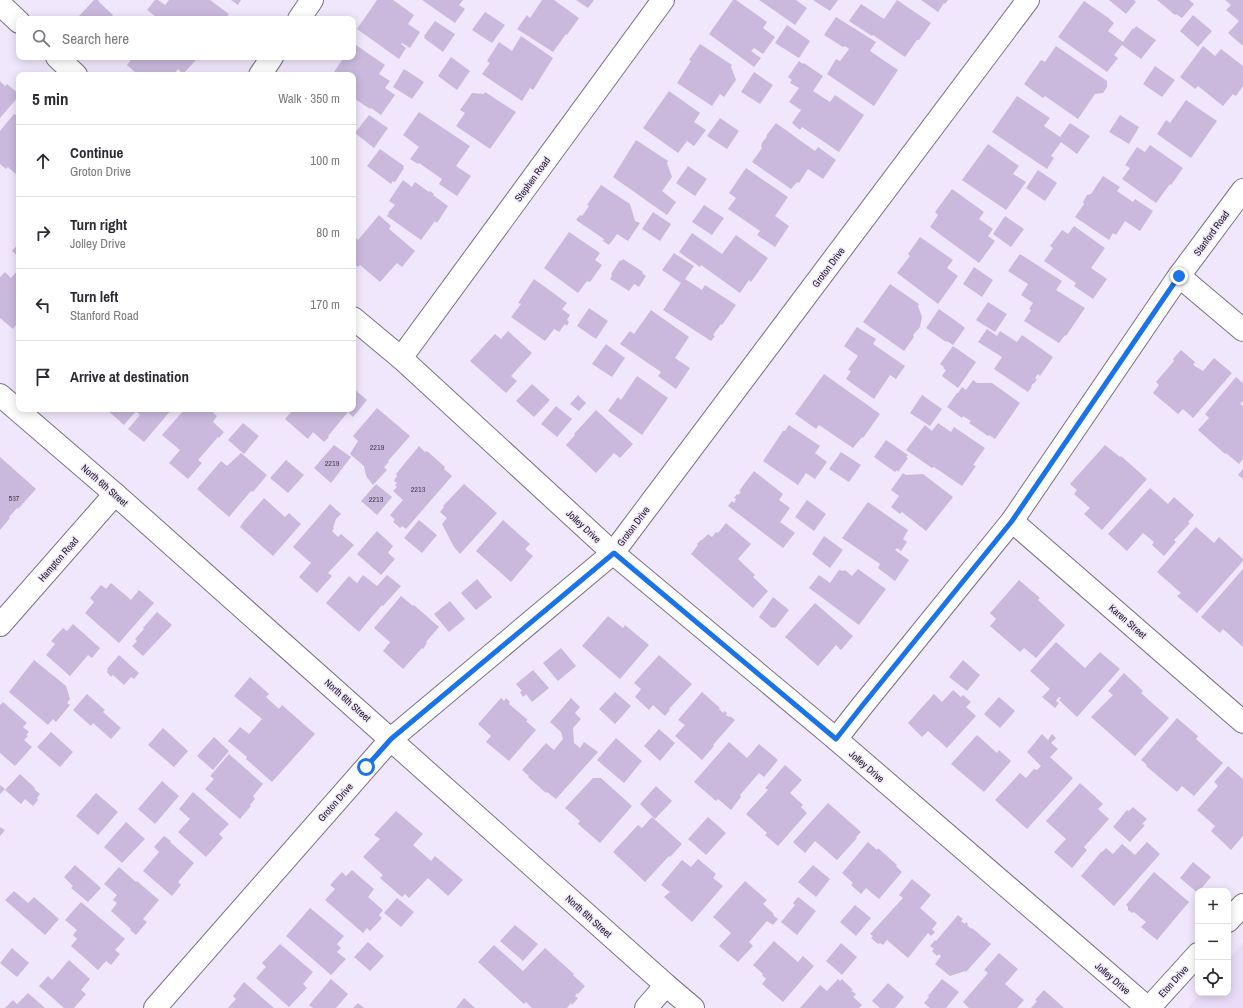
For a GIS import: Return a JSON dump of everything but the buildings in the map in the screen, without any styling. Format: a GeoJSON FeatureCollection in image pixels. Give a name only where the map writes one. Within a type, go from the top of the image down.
{"type":"FeatureCollection","features":[{"type":"Feature","properties":{"kind":"street"},"geometry":{"type":"LineString","coordinates":[[301,16],[312,0]]}},
{"type":"Feature","properties":{"kind":"street","name":"Stephen Road"},"geometry":{"type":"LineString","coordinates":[[401,358],[663,0]]}},
{"type":"Feature","properties":{"kind":"street","name":"Groton Drive"},"geometry":{"type":"LineString","coordinates":[[155,1008],[391,739],[614,553],[1028,0]]}},
{"type":"Feature","properties":{"kind":"street"},"geometry":{"type":"LineString","coordinates":[[0,4],[16,19]]}},
{"type":"Feature","properties":{"kind":"street"},"geometry":{"type":"LineString","coordinates":[[60,60],[73,72]]}},
{"type":"Feature","properties":{"kind":"street"},"geometry":{"type":"LineString","coordinates":[[262,72],[270,60]]}},
{"type":"Feature","properties":{"kind":"street","name":"Stanford Road"},"geometry":{"type":"LineString","coordinates":[[836,739],[1012,521],[1179,276],[1243,190]]}},
{"type":"Feature","properties":{"kind":"street"},"geometry":{"type":"LineString","coordinates":[[1179,276],[1243,330]]}},
{"type":"Feature","properties":{"kind":"street","name":"Jolley Drive"},"geometry":{"type":"LineString","coordinates":[[356,320],[401,358],[614,553],[836,739],[1148,1008]]}},
{"type":"Feature","properties":{"kind":"street","name":"North 6th Street"},"geometry":{"type":"LineString","coordinates":[[0,395],[16,409]]}},
{"type":"Feature","properties":{"kind":"street","name":"North 6th Street"},"geometry":{"type":"LineString","coordinates":[[20,412],[115,494],[693,1008]]}},
{"type":"Feature","properties":{"kind":"street","name":"Hampton Road"},"geometry":{"type":"LineString","coordinates":[[0,625],[115,494]]}},
{"type":"Feature","properties":{"kind":"street","name":"Karen Street"},"geometry":{"type":"LineString","coordinates":[[1012,521],[1243,722]]}},
{"type":"Feature","properties":{"kind":"street"},"geometry":{"type":"LineString","coordinates":[[1231,918],[1243,905]]}},
{"type":"Feature","properties":{"kind":"street","name":"Eton Drive"},"geometry":{"type":"LineString","coordinates":[[1148,1008],[1195,957]]}},
{"type":"Feature","properties":{"kind":"street"},"geometry":{"type":"LineString","coordinates":[[646,1008],[666,985]]}},
{"type":"Feature","properties":{"kind":"shaded area"},"geometry":{"type":"Polygon","coordinates":[[[1243,943],[1243,1008],[1188,1008],[1198,996],[1231,996],[1231,957],[1243,943]]]}},
{"type":"Feature","properties":{"kind":"route"},"geometry":{"type":"LineString","coordinates":[[366,767],[391,739],[614,553],[836,739],[1012,521],[1179,276]]}}]}
